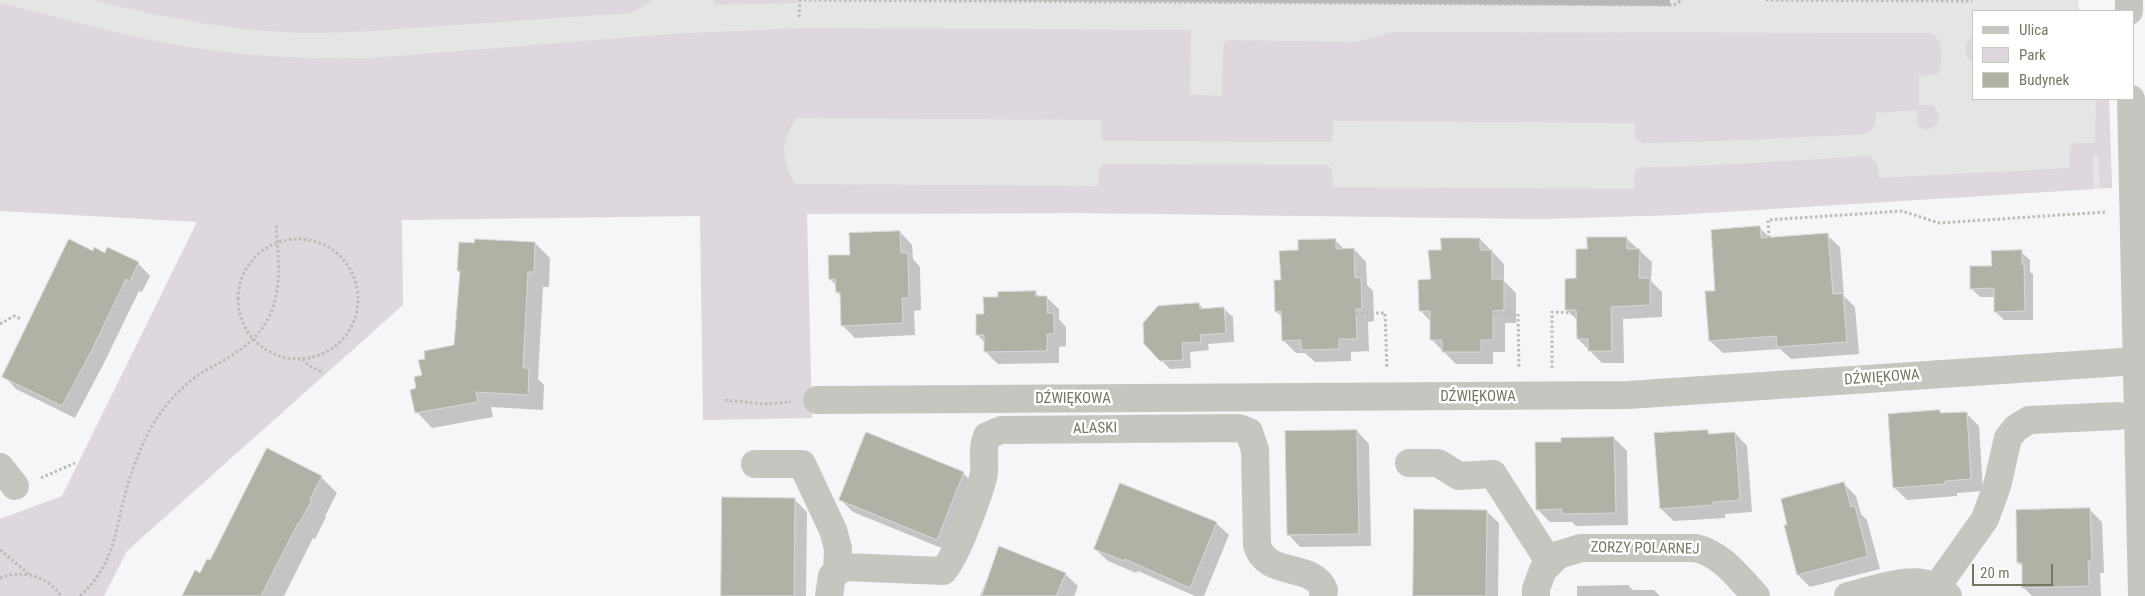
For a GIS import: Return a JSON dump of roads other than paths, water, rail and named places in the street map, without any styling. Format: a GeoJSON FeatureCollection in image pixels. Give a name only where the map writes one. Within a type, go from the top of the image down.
{"type":"FeatureCollection","features":[{"type":"Feature","properties":{"kind":"street"},"geometry":{"type":"LineString","coordinates":[[2131,100],[2137,361],[2142,397],[2142,596]]}},
{"type":"Feature","properties":{"kind":"street","name":"DŹWIĘKOWA"},"geometry":{"type":"LineString","coordinates":[[817,400],[1628,395],[2137,361]]}},
{"type":"Feature","properties":{"kind":"street"},"geometry":{"type":"LineString","coordinates":[[1848,596],[1899,583],[1925,583],[1942,592],[1985,518],[1998,486],[2008,438],[2016,428],[2029,420],[2118,416]]}},
{"type":"Feature","properties":{"kind":"street","name":"ALASKI"},"geometry":{"type":"LineString","coordinates":[[833,583],[844,568],[943,571],[952,558],[984,476],[983,447],[987,436],[1001,430],[1238,428],[1249,432],[1256,450],[1257,546],[1260,556],[1267,562],[1316,579],[1324,590],[1323,596]]}},
{"type":"Feature","properties":{"kind":"street"},"geometry":{"type":"LineString","coordinates":[[1410,464],[1438,462],[1459,476],[1493,474],[1550,563]]}},
{"type":"Feature","properties":{"kind":"street","name":"ALASKI"},"geometry":{"type":"LineString","coordinates":[[755,464],[802,464],[833,530],[838,548],[833,583]]}},
{"type":"Feature","properties":{"kind":"street","name":"ZORZY POLARNEJ"},"geometry":{"type":"LineString","coordinates":[[1536,596],[1536,588],[1543,570],[1558,555],[1581,548],[1695,548],[1707,550],[1720,559],[1756,596]]}}]}
